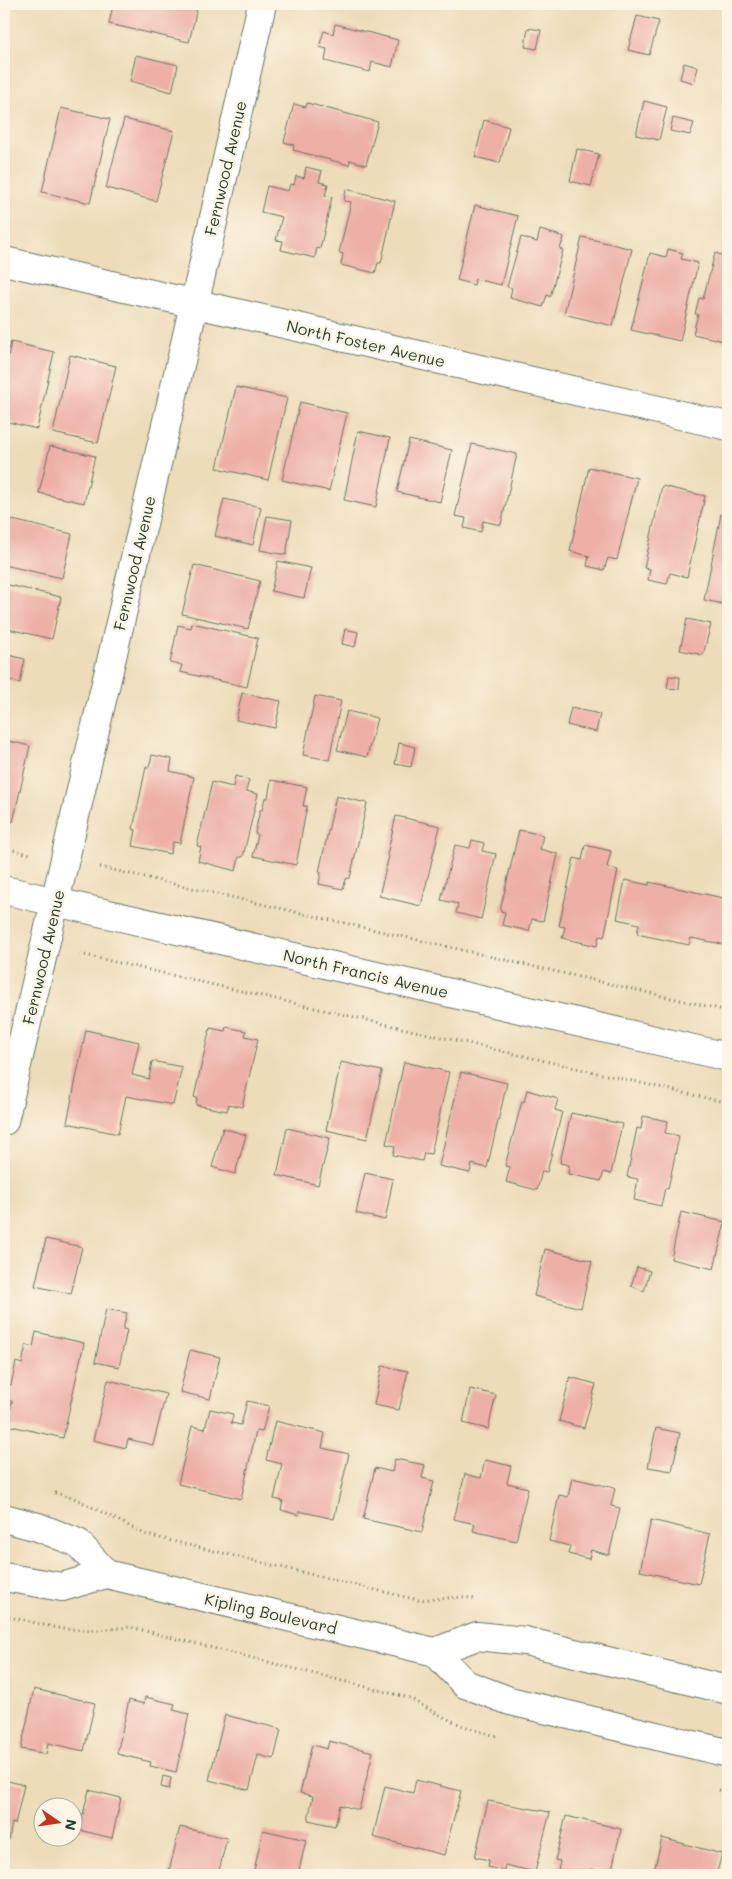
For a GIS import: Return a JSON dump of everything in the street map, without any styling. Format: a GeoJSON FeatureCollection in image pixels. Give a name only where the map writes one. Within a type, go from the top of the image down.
{"type":"FeatureCollection","features":[{"type":"Feature","properties":{"kind":"street","name":"Fernwood Avenue"},"geometry":{"type":"LineString","coordinates":[[4,1121],[46,946],[262,4]]}},
{"type":"Feature","properties":{"kind":"street","name":"North Foster Avenue"},"geometry":{"type":"LineString","coordinates":[[4,261],[728,426]]}},
{"type":"Feature","properties":{"kind":"street","name":"North Francis Avenue"},"geometry":{"type":"LineString","coordinates":[[4,890],[728,1058]]}},
{"type":"Feature","properties":{"kind":"street"},"geometry":{"type":"LineString","coordinates":[[4,1518],[38,1527],[78,1543],[106,1574]]}},
{"type":"Feature","properties":{"kind":"street","name":"Kipling Boulevard"},"geometry":{"type":"LineString","coordinates":[[4,1577],[62,1587],[106,1574],[436,1652]]}},
{"type":"Feature","properties":{"kind":"street"},"geometry":{"type":"LineString","coordinates":[[728,1690],[525,1641],[477,1636],[436,1652],[465,1684],[510,1701],[728,1754]]}},
{"type":"Feature","properties":{"kind":"path"},"geometry":{"type":"LineString","coordinates":[[4,848],[26,854],[65,858],[728,1011]]}},
{"type":"Feature","properties":{"kind":"path"},"geometry":{"type":"LineString","coordinates":[[46,946],[728,1103]]}},
{"type":"Feature","properties":{"kind":"path"},"geometry":{"type":"LineString","coordinates":[[48,1491],[74,1498],[147,1535],[418,1600],[464,1597],[484,1600]]}},
{"type":"Feature","properties":{"kind":"path"},"geometry":{"type":"LineString","coordinates":[[4,1615],[62,1629],[99,1630],[130,1628],[410,1698],[444,1719],[498,1737]]}},
{"type":"Feature","properties":{"kind":"path"},"geometry":{"type":"LineString","coordinates":[[710,1787],[728,1792]]}},
{"type":"Feature","properties":{"kind":"building"},"geometry":{"type":"Polygon","coordinates":[[[113,4],[198,4],[189,42],[109,24],[113,4]]]}},
{"type":"Feature","properties":{"kind":"building"},"geometry":{"type":"Polygon","coordinates":[[[637,16],[659,21],[649,55],[628,50],[637,16]]]}},
{"type":"Feature","properties":{"kind":"building"},"geometry":{"type":"Polygon","coordinates":[[[335,24],[398,40],[392,67],[372,62],[370,72],[325,61],[327,49],[319,47],[324,31],[333,34],[335,24]]]}},
{"type":"Feature","properties":{"kind":"building"},"geometry":{"type":"Polygon","coordinates":[[[528,28],[541,30],[537,49],[525,47],[528,28]]]}},
{"type":"Feature","properties":{"kind":"building"},"geometry":{"type":"Polygon","coordinates":[[[136,55],[178,65],[172,92],[130,81],[136,55]]]}},
{"type":"Feature","properties":{"kind":"building"},"geometry":{"type":"Polygon","coordinates":[[[684,63],[698,67],[694,83],[680,79],[684,63]]]}},
{"type":"Feature","properties":{"kind":"building"},"geometry":{"type":"Polygon","coordinates":[[[644,101],[667,107],[659,140],[636,135],[644,101]]]}},
{"type":"Feature","properties":{"kind":"building"},"geometry":{"type":"Polygon","coordinates":[[[307,103],[378,122],[366,165],[350,160],[349,165],[293,150],[294,145],[284,142],[294,104],[306,107],[307,103]]]}},
{"type":"Feature","properties":{"kind":"building"},"geometry":{"type":"Polygon","coordinates":[[[61,108],[110,119],[90,203],[42,192],[61,108]]]}},
{"type":"Feature","properties":{"kind":"building"},"geometry":{"type":"Polygon","coordinates":[[[673,118],[694,123],[690,135],[670,131],[673,118]]]}},
{"type":"Feature","properties":{"kind":"building"},"geometry":{"type":"Polygon","coordinates":[[[124,119],[174,131],[156,201],[106,188],[124,119]]]}},
{"type":"Feature","properties":{"kind":"building"},"geometry":{"type":"Polygon","coordinates":[[[484,120],[509,127],[500,163],[475,157],[484,120]]]}},
{"type":"Feature","properties":{"kind":"building"},"geometry":{"type":"Polygon","coordinates":[[[577,149],[599,154],[591,186],[570,181],[577,149]]]}},
{"type":"Feature","properties":{"kind":"building"},"geometry":{"type":"Polygon","coordinates":[[[306,167],[322,171],[319,182],[328,184],[325,196],[332,197],[320,249],[317,248],[315,258],[281,250],[283,241],[276,240],[282,217],[261,212],[267,186],[288,191],[290,184],[294,185],[296,176],[304,178],[306,167]]]}},
{"type":"Feature","properties":{"kind":"building"},"geometry":{"type":"Polygon","coordinates":[[[346,189],[395,201],[381,263],[378,263],[375,273],[341,265],[343,254],[339,253],[351,202],[344,201],[346,189]]]}},
{"type":"Feature","properties":{"kind":"building"},"geometry":{"type":"Polygon","coordinates":[[[475,205],[518,216],[501,285],[475,279],[474,285],[457,280],[475,205]]]}},
{"type":"Feature","properties":{"kind":"building"},"geometry":{"type":"Polygon","coordinates":[[[540,230],[564,237],[560,249],[563,250],[550,297],[547,295],[543,307],[510,298],[512,288],[507,287],[521,237],[537,242],[540,230]]]}},
{"type":"Feature","properties":{"kind":"building"},"geometry":{"type":"Polygon","coordinates":[[[582,237],[632,249],[613,326],[564,314],[582,237]]]}},
{"type":"Feature","properties":{"kind":"building"},"geometry":{"type":"Polygon","coordinates":[[[668,249],[683,253],[681,259],[698,263],[680,341],[631,330],[650,253],[666,257],[668,249]]]}},
{"type":"Feature","properties":{"kind":"building"},"geometry":{"type":"Polygon","coordinates":[[[715,253],[728,257],[728,342],[693,334],[698,314],[695,314],[699,298],[703,299],[715,253]]]}},
{"type":"Feature","properties":{"kind":"building"},"geometry":{"type":"Polygon","coordinates":[[[11,342],[54,352],[37,429],[4,421],[4,375],[11,342]]]}},
{"type":"Feature","properties":{"kind":"building"},"geometry":{"type":"Polygon","coordinates":[[[70,355],[116,366],[98,443],[53,433],[70,355]]]}},
{"type":"Feature","properties":{"kind":"building"},"geometry":{"type":"Polygon","coordinates":[[[236,387],[287,398],[268,480],[217,468],[236,387]]]}},
{"type":"Feature","properties":{"kind":"building"},"geometry":{"type":"Polygon","coordinates":[[[300,402],[347,413],[329,491],[282,480],[300,402]]]}},
{"type":"Feature","properties":{"kind":"building"},"geometry":{"type":"Polygon","coordinates":[[[358,431],[390,438],[376,507],[344,500],[358,431]]]}},
{"type":"Feature","properties":{"kind":"building"},"geometry":{"type":"Polygon","coordinates":[[[409,440],[452,450],[440,502],[397,492],[409,440]]]}},
{"type":"Feature","properties":{"kind":"building"},"geometry":{"type":"Polygon","coordinates":[[[472,444],[517,454],[501,525],[483,521],[481,532],[464,528],[466,518],[455,516],[472,444]]]}},
{"type":"Feature","properties":{"kind":"building"},"geometry":{"type":"Polygon","coordinates":[[[50,446],[95,456],[84,503],[39,493],[50,446]]]}},
{"type":"Feature","properties":{"kind":"building"},"geometry":{"type":"Polygon","coordinates":[[[589,467],[637,478],[617,560],[608,558],[604,570],[587,566],[589,556],[570,551],[589,467]]]}},
{"type":"Feature","properties":{"kind":"building"},"geometry":{"type":"Polygon","coordinates":[[[662,486],[705,496],[687,577],[670,573],[667,584],[648,580],[650,569],[644,568],[662,486]]]}},
{"type":"Feature","properties":{"kind":"building"},"geometry":{"type":"Polygon","coordinates":[[[224,499],[261,507],[253,545],[215,536],[224,499]]]}},
{"type":"Feature","properties":{"kind":"building"},"geometry":{"type":"Polygon","coordinates":[[[727,499],[728,605],[704,600],[721,514],[725,515],[727,499]]]}},
{"type":"Feature","properties":{"kind":"building"},"geometry":{"type":"Polygon","coordinates":[[[267,516],[292,520],[286,555],[260,550],[267,516]]]}},
{"type":"Feature","properties":{"kind":"building"},"geometry":{"type":"Polygon","coordinates":[[[4,518],[72,534],[62,578],[4,565],[4,518]]]}},
{"type":"Feature","properties":{"kind":"building"},"geometry":{"type":"Polygon","coordinates":[[[278,561],[311,568],[304,598],[271,591],[278,561]]]}},
{"type":"Feature","properties":{"kind":"building"},"geometry":{"type":"Polygon","coordinates":[[[194,565],[260,581],[248,629],[182,614],[194,565]]]}},
{"type":"Feature","properties":{"kind":"building"},"geometry":{"type":"Polygon","coordinates":[[[4,584],[61,597],[52,639],[4,628],[4,584]]]}},
{"type":"Feature","properties":{"kind":"building"},"geometry":{"type":"Polygon","coordinates":[[[687,619],[711,624],[703,655],[680,650],[687,619]]]}},
{"type":"Feature","properties":{"kind":"building"},"geometry":{"type":"Polygon","coordinates":[[[192,623],[258,638],[247,687],[180,672],[182,665],[170,663],[178,625],[191,628],[192,623]]]}},
{"type":"Feature","properties":{"kind":"building"},"geometry":{"type":"Polygon","coordinates":[[[345,629],[358,632],[355,647],[342,644],[345,629]]]}},
{"type":"Feature","properties":{"kind":"building"},"geometry":{"type":"Polygon","coordinates":[[[4,654],[25,659],[20,683],[4,679],[4,654]]]}},
{"type":"Feature","properties":{"kind":"building"},"geometry":{"type":"Polygon","coordinates":[[[669,676],[680,677],[679,689],[667,688],[669,676]]]}},
{"type":"Feature","properties":{"kind":"building"},"geometry":{"type":"Polygon","coordinates":[[[242,693],[281,701],[275,728],[236,720],[242,693]]]}},
{"type":"Feature","properties":{"kind":"building"},"geometry":{"type":"Polygon","coordinates":[[[315,696],[341,701],[329,760],[303,755],[315,696]]]}},
{"type":"Feature","properties":{"kind":"building"},"geometry":{"type":"Polygon","coordinates":[[[571,708],[600,714],[596,732],[567,725],[571,708]]]}},
{"type":"Feature","properties":{"kind":"building"},"geometry":{"type":"Polygon","coordinates":[[[347,711],[377,718],[367,757],[337,750],[347,711]]]}},
{"type":"Feature","properties":{"kind":"building"},"geometry":{"type":"Polygon","coordinates":[[[4,740],[30,746],[13,822],[4,820],[4,740]]]}},
{"type":"Feature","properties":{"kind":"building"},"geometry":{"type":"Polygon","coordinates":[[[399,743],[415,747],[411,767],[395,764],[399,743]]]}},
{"type":"Feature","properties":{"kind":"building"},"geometry":{"type":"Polygon","coordinates":[[[152,755],[172,759],[170,771],[194,777],[180,843],[173,842],[170,854],[133,846],[136,830],[133,829],[146,767],[149,767],[152,755]]]}},
{"type":"Feature","properties":{"kind":"building"},"geometry":{"type":"Polygon","coordinates":[[[235,776],[249,780],[246,791],[258,794],[243,857],[239,857],[236,871],[198,861],[201,847],[197,846],[212,782],[233,787],[235,776]]]}},
{"type":"Feature","properties":{"kind":"building"},"geometry":{"type":"Polygon","coordinates":[[[271,780],[307,787],[303,806],[307,806],[296,865],[253,856],[258,835],[255,833],[260,810],[262,810],[265,798],[268,798],[271,780]]]}},
{"type":"Feature","properties":{"kind":"building"},"geometry":{"type":"Polygon","coordinates":[[[336,796],[367,803],[350,878],[346,879],[343,889],[319,884],[321,872],[319,872],[336,796]]]}},
{"type":"Feature","properties":{"kind":"building"},"geometry":{"type":"Polygon","coordinates":[[[396,816],[440,826],[421,906],[379,896],[396,816]]]}},
{"type":"Feature","properties":{"kind":"building"},"geometry":{"type":"Polygon","coordinates":[[[519,830],[543,835],[540,849],[558,854],[543,921],[532,919],[529,931],[502,925],[505,912],[500,911],[519,830]]]}},
{"type":"Feature","properties":{"kind":"building"},"geometry":{"type":"Polygon","coordinates":[[[472,840],[484,843],[482,851],[496,854],[481,919],[456,913],[458,904],[441,900],[455,845],[470,848],[472,840]]]}},
{"type":"Feature","properties":{"kind":"building"},"geometry":{"type":"Polygon","coordinates":[[[585,845],[611,851],[607,867],[618,870],[604,937],[599,936],[597,946],[562,938],[565,927],[559,926],[574,858],[582,860],[585,845]]]}},
{"type":"Feature","properties":{"kind":"building"},"geometry":{"type":"Polygon","coordinates":[[[625,880],[649,885],[649,882],[728,899],[727,945],[691,938],[689,945],[637,934],[639,924],[617,919],[625,880]]]}},
{"type":"Feature","properties":{"kind":"building"},"geometry":{"type":"Polygon","coordinates":[[[226,1027],[246,1031],[245,1036],[258,1039],[242,1107],[229,1104],[227,1111],[196,1105],[197,1098],[194,1097],[210,1028],[225,1031],[226,1027]]]}},
{"type":"Feature","properties":{"kind":"building"},"geometry":{"type":"Polygon","coordinates":[[[86,1030],[139,1042],[132,1075],[149,1079],[152,1061],[182,1067],[173,1105],[126,1096],[118,1134],[67,1123],[86,1030]]]}},
{"type":"Feature","properties":{"kind":"building"},"geometry":{"type":"Polygon","coordinates":[[[341,1062],[382,1071],[367,1139],[326,1130],[341,1062]]]}},
{"type":"Feature","properties":{"kind":"building"},"geometry":{"type":"Polygon","coordinates":[[[404,1062],[449,1072],[431,1154],[424,1153],[422,1161],[393,1155],[395,1146],[386,1144],[404,1062]]]}},
{"type":"Feature","properties":{"kind":"building"},"geometry":{"type":"Polygon","coordinates":[[[461,1072],[507,1083],[487,1168],[472,1164],[470,1173],[439,1166],[461,1072]]]}},
{"type":"Feature","properties":{"kind":"building"},"geometry":{"type":"Polygon","coordinates":[[[527,1090],[558,1099],[555,1110],[562,1112],[547,1172],[542,1171],[537,1190],[506,1182],[510,1167],[505,1166],[522,1101],[524,1102],[527,1090]]]}},
{"type":"Feature","properties":{"kind":"building"},"geometry":{"type":"Polygon","coordinates":[[[571,1113],[622,1124],[611,1174],[604,1172],[601,1181],[568,1174],[569,1165],[560,1163],[571,1113]]]}},
{"type":"Feature","properties":{"kind":"building"},"geometry":{"type":"Polygon","coordinates":[[[643,1116],[668,1121],[665,1133],[679,1136],[668,1189],[665,1188],[661,1206],[634,1200],[638,1179],[627,1177],[637,1128],[641,1129],[643,1116]]]}},
{"type":"Feature","properties":{"kind":"building"},"geometry":{"type":"Polygon","coordinates":[[[223,1128],[246,1135],[235,1174],[212,1167],[223,1128]]]}},
{"type":"Feature","properties":{"kind":"building"},"geometry":{"type":"Polygon","coordinates":[[[287,1128],[330,1138],[318,1185],[277,1175],[287,1128]]]}},
{"type":"Feature","properties":{"kind":"building"},"geometry":{"type":"Polygon","coordinates":[[[365,1173],[393,1179],[385,1220],[356,1213],[365,1173]]]}},
{"type":"Feature","properties":{"kind":"building"},"geometry":{"type":"Polygon","coordinates":[[[681,1212],[725,1222],[714,1269],[671,1259],[681,1212]]]}},
{"type":"Feature","properties":{"kind":"building"},"geometry":{"type":"Polygon","coordinates":[[[46,1239],[82,1247],[71,1294],[35,1286],[46,1239]]]}},
{"type":"Feature","properties":{"kind":"building"},"geometry":{"type":"Polygon","coordinates":[[[545,1249],[592,1261],[581,1308],[534,1296],[545,1249]]]}},
{"type":"Feature","properties":{"kind":"building"},"geometry":{"type":"Polygon","coordinates":[[[637,1267],[650,1271],[644,1291],[631,1286],[637,1267]]]}},
{"type":"Feature","properties":{"kind":"building"},"geometry":{"type":"Polygon","coordinates":[[[106,1309],[127,1313],[123,1329],[127,1330],[119,1367],[95,1362],[106,1309]]]}},
{"type":"Feature","properties":{"kind":"building"},"geometry":{"type":"Polygon","coordinates":[[[36,1332],[84,1343],[63,1438],[7,1425],[12,1401],[4,1400],[8,1384],[11,1385],[16,1362],[22,1364],[26,1345],[33,1347],[36,1332]]]}},
{"type":"Feature","properties":{"kind":"building"},"geometry":{"type":"Polygon","coordinates":[[[190,1350],[220,1357],[210,1399],[180,1392],[190,1350]]]}},
{"type":"Feature","properties":{"kind":"building"},"geometry":{"type":"Polygon","coordinates":[[[382,1366],[408,1371],[399,1410],[374,1405],[382,1366]]]}},
{"type":"Feature","properties":{"kind":"building"},"geometry":{"type":"Polygon","coordinates":[[[570,1377],[596,1384],[584,1428],[559,1421],[570,1377]]]}},
{"type":"Feature","properties":{"kind":"building"},"geometry":{"type":"Polygon","coordinates":[[[108,1380],[166,1394],[153,1445],[128,1439],[126,1448],[93,1440],[108,1380]]]}},
{"type":"Feature","properties":{"kind":"building"},"geometry":{"type":"Polygon","coordinates":[[[470,1389],[496,1395],[488,1429],[463,1423],[470,1389]]]}},
{"type":"Feature","properties":{"kind":"building"},"geometry":{"type":"Polygon","coordinates":[[[247,1401],[269,1406],[262,1432],[256,1431],[241,1499],[178,1484],[192,1426],[205,1429],[210,1409],[233,1414],[231,1423],[241,1425],[247,1401]]]}},
{"type":"Feature","properties":{"kind":"building"},"geometry":{"type":"Polygon","coordinates":[[[275,1421],[325,1433],[322,1448],[349,1454],[334,1519],[299,1511],[299,1515],[281,1510],[283,1501],[274,1499],[282,1464],[266,1460],[275,1421]]]}},
{"type":"Feature","properties":{"kind":"building"},"geometry":{"type":"Polygon","coordinates":[[[656,1428],[680,1433],[672,1471],[648,1467],[656,1428]]]}},
{"type":"Feature","properties":{"kind":"building"},"geometry":{"type":"Polygon","coordinates":[[[395,1459],[425,1465],[422,1478],[434,1481],[422,1532],[363,1519],[375,1468],[392,1472],[395,1459]]]}},
{"type":"Feature","properties":{"kind":"building"},"geometry":{"type":"Polygon","coordinates":[[[485,1460],[511,1466],[507,1483],[528,1488],[516,1541],[473,1531],[475,1524],[454,1519],[465,1474],[481,1478],[485,1460]]]}},
{"type":"Feature","properties":{"kind":"building"},"geometry":{"type":"Polygon","coordinates":[[[572,1478],[615,1488],[611,1506],[620,1508],[609,1555],[591,1550],[589,1559],[568,1554],[570,1546],[549,1541],[559,1495],[568,1497],[572,1478]]]}},
{"type":"Feature","properties":{"kind":"building"},"geometry":{"type":"Polygon","coordinates":[[[651,1520],[710,1534],[699,1584],[640,1571],[651,1520]]]}},
{"type":"Feature","properties":{"kind":"building"},"geometry":{"type":"Polygon","coordinates":[[[34,1689],[95,1703],[84,1751],[48,1743],[46,1754],[21,1749],[34,1689]]]}},
{"type":"Feature","properties":{"kind":"building"},"geometry":{"type":"Polygon","coordinates":[[[145,1697],[175,1704],[173,1710],[189,1714],[176,1772],[150,1766],[151,1762],[117,1754],[129,1700],[144,1704],[145,1697]]]}},
{"type":"Feature","properties":{"kind":"building"},"geometry":{"type":"Polygon","coordinates":[[[225,1715],[281,1729],[274,1759],[258,1755],[249,1790],[209,1780],[225,1715]]]}},
{"type":"Feature","properties":{"kind":"building"},"geometry":{"type":"Polygon","coordinates":[[[329,1741],[373,1752],[359,1810],[340,1805],[335,1826],[308,1820],[313,1796],[300,1793],[312,1745],[327,1749],[329,1741]]]}},
{"type":"Feature","properties":{"kind":"building"},"geometry":{"type":"Polygon","coordinates":[[[163,1776],[171,1778],[169,1789],[161,1787],[163,1776]]]}},
{"type":"Feature","properties":{"kind":"building"},"geometry":{"type":"Polygon","coordinates":[[[4,1780],[24,1785],[15,1824],[12,1823],[9,1840],[4,1839],[4,1780]]]}},
{"type":"Feature","properties":{"kind":"building"},"geometry":{"type":"Polygon","coordinates":[[[416,1780],[461,1791],[444,1855],[373,1837],[385,1786],[413,1793],[416,1780]]]}},
{"type":"Feature","properties":{"kind":"building"},"geometry":{"type":"Polygon","coordinates":[[[89,1790],[121,1798],[112,1838],[82,1831],[82,1818],[89,1790]]]}},
{"type":"Feature","properties":{"kind":"building"},"geometry":{"type":"Polygon","coordinates":[[[488,1801],[550,1812],[535,1872],[505,1865],[504,1871],[488,1867],[489,1860],[475,1857],[488,1801]]]}},
{"type":"Feature","properties":{"kind":"building"},"geometry":{"type":"Polygon","coordinates":[[[566,1816],[621,1829],[611,1874],[591,1869],[590,1875],[557,1875],[560,1861],[555,1860],[566,1816]]]}},
{"type":"Feature","properties":{"kind":"building"},"geometry":{"type":"Polygon","coordinates":[[[180,1827],[227,1838],[218,1875],[168,1875],[180,1827]]]}},
{"type":"Feature","properties":{"kind":"building"},"geometry":{"type":"Polygon","coordinates":[[[263,1830],[306,1840],[298,1875],[253,1875],[263,1830]]]}},
{"type":"Feature","properties":{"kind":"building"},"geometry":{"type":"Polygon","coordinates":[[[662,1838],[722,1854],[716,1875],[653,1875],[662,1838]]]}}]}
